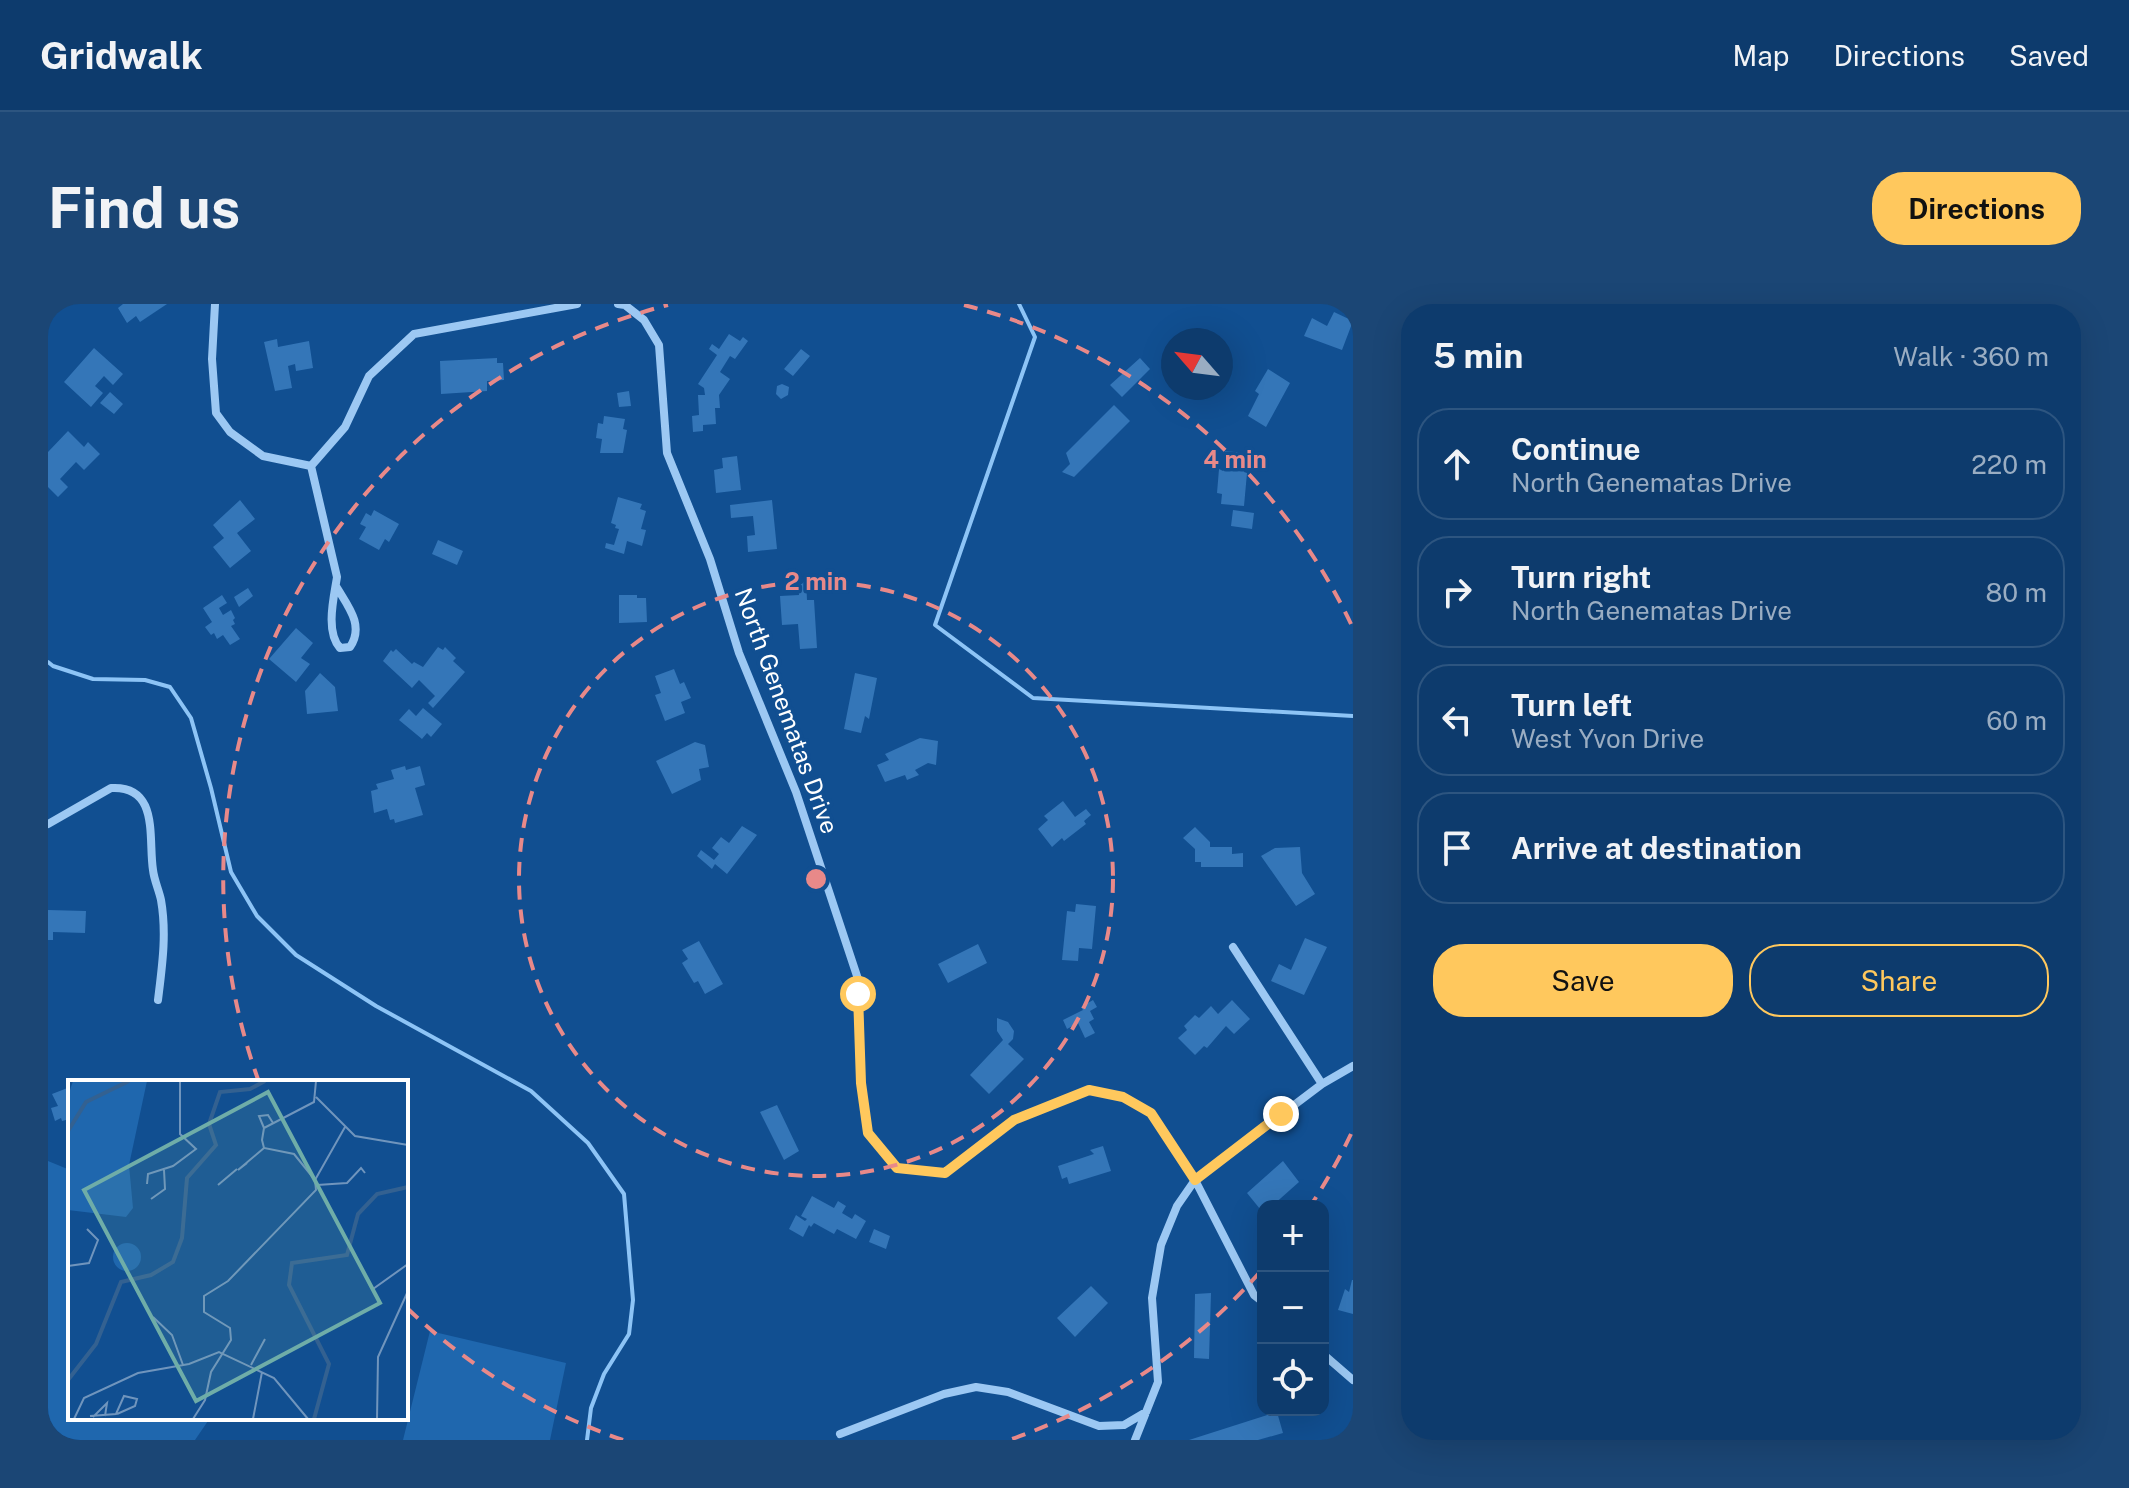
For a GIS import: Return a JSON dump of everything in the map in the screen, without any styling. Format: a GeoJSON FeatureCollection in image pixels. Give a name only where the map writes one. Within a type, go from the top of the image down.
{"type":"FeatureCollection","features":[{"type":"Feature","properties":{"kind":"street"},"geometry":{"type":"LineString","coordinates":[[215,304],[212,359],[216,413],[230,432],[263,456],[311,466]]}},
{"type":"Feature","properties":{"kind":"street"},"geometry":{"type":"LineString","coordinates":[[311,466],[345,427],[369,376],[414,334],[577,304]]}},
{"type":"Feature","properties":{"kind":"street","name":"North Genematas Drive"},"geometry":{"type":"LineString","coordinates":[[618,304],[625,305],[644,320],[659,345],[667,453],[710,559],[739,653],[796,792],[858,979],[861,1083],[868,1133],[897,1168],[945,1173],[1014,1120],[1089,1090],[1123,1097],[1151,1113],[1195,1180],[1257,1297]]}},
{"type":"Feature","properties":{"kind":"street"},"geometry":{"type":"LineString","coordinates":[[311,466],[337,577],[336,586],[332,631],[340,648],[350,647],[356,639],[356,620],[336,586]]}},
{"type":"Feature","properties":{"kind":"street"},"geometry":{"type":"LineString","coordinates":[[48,824],[111,788],[119,787],[139,796],[148,810],[153,875],[161,898],[164,922],[158,1000]]}},
{"type":"Feature","properties":{"kind":"street"},"geometry":{"type":"LineString","coordinates":[[1233,947],[1322,1084]]}},
{"type":"Feature","properties":{"kind":"street"},"geometry":{"type":"LineString","coordinates":[[1135,1440],[1158,1382],[1152,1298],[1161,1245],[1177,1206],[1195,1180],[1322,1084],[1353,1066]]}},
{"type":"Feature","properties":{"kind":"street"},"geometry":{"type":"LineString","coordinates":[[1329,1359],[1353,1380]]}},
{"type":"Feature","properties":{"kind":"street"},"geometry":{"type":"LineString","coordinates":[[840,1434],[944,1394],[976,1387],[1008,1392],[1099,1426],[1124,1425],[1147,1411]]}},
{"type":"Feature","properties":{"kind":"shaded area"},"geometry":{"type":"Polygon","coordinates":[[[48,1161],[68,1169],[68,1420],[209,1420],[195,1440],[48,1440],[48,1161]]]}},
{"type":"Feature","properties":{"kind":"shaded area"},"geometry":{"type":"Polygon","coordinates":[[[430,1331],[566,1363],[550,1440],[403,1440],[430,1331]]]}},
{"type":"Feature","properties":{"kind":"building"},"geometry":{"type":"Polygon","coordinates":[[[123,304],[167,304],[140,322],[136,316],[127,323],[118,308],[123,304]]]}},
{"type":"Feature","properties":{"kind":"building"},"geometry":{"type":"Polygon","coordinates":[[[1334,312],[1353,321],[1342,350],[1304,336],[1312,318],[1327,326],[1334,312]]]}},
{"type":"Feature","properties":{"kind":"building"},"geometry":{"type":"Polygon","coordinates":[[[729,334],[740,341],[743,337],[748,341],[735,359],[730,356],[720,372],[730,379],[719,395],[720,408],[715,408],[716,424],[703,425],[703,431],[693,432],[692,416],[699,415],[698,395],[705,395],[704,388],[698,384],[717,355],[709,349],[712,344],[719,349],[729,334]]]}},
{"type":"Feature","properties":{"kind":"building"},"geometry":{"type":"Polygon","coordinates":[[[277,339],[278,347],[309,341],[313,368],[296,371],[295,364],[288,366],[292,388],[275,391],[264,342],[277,339]]]}},
{"type":"Feature","properties":{"kind":"building"},"geometry":{"type":"Polygon","coordinates":[[[94,348],[123,374],[113,385],[104,376],[95,386],[103,393],[91,407],[64,382],[94,348]]]}},
{"type":"Feature","properties":{"kind":"building"},"geometry":{"type":"Polygon","coordinates":[[[801,349],[810,356],[793,376],[784,369],[801,349]]]}},
{"type":"Feature","properties":{"kind":"building"},"geometry":{"type":"Polygon","coordinates":[[[497,358],[497,363],[503,363],[504,380],[487,381],[487,391],[441,394],[440,361],[497,358]]]}},
{"type":"Feature","properties":{"kind":"building"},"geometry":{"type":"Polygon","coordinates":[[[1140,358],[1150,369],[1122,397],[1110,385],[1140,358]]]}},
{"type":"Feature","properties":{"kind":"building"},"geometry":{"type":"Polygon","coordinates":[[[1268,369],[1290,383],[1266,427],[1248,416],[1259,394],[1255,391],[1268,369]]]}},
{"type":"Feature","properties":{"kind":"building"},"geometry":{"type":"Polygon","coordinates":[[[782,384],[789,387],[788,395],[781,399],[776,394],[777,386],[782,384]]]}},
{"type":"Feature","properties":{"kind":"building"},"geometry":{"type":"Polygon","coordinates":[[[629,391],[631,406],[619,407],[617,393],[629,391]]]}},
{"type":"Feature","properties":{"kind":"building"},"geometry":{"type":"Polygon","coordinates":[[[110,392],[123,404],[114,414],[100,403],[110,392]]]}},
{"type":"Feature","properties":{"kind":"building"},"geometry":{"type":"Polygon","coordinates":[[[1114,405],[1130,421],[1074,477],[1062,472],[1070,464],[1066,453],[1114,405]]]}},
{"type":"Feature","properties":{"kind":"building"},"geometry":{"type":"Polygon","coordinates":[[[604,416],[625,419],[623,429],[627,430],[623,453],[600,453],[602,439],[596,438],[598,423],[603,424],[604,416]]]}},
{"type":"Feature","properties":{"kind":"building"},"geometry":{"type":"Polygon","coordinates":[[[68,431],[84,447],[88,442],[100,454],[84,470],[76,462],[60,479],[68,487],[58,497],[48,487],[48,452],[68,431]]]}},
{"type":"Feature","properties":{"kind":"building"},"geometry":{"type":"Polygon","coordinates":[[[1225,451],[1246,453],[1244,506],[1221,504],[1222,494],[1217,493],[1219,469],[1223,471],[1225,451]]]}},
{"type":"Feature","properties":{"kind":"building"},"geometry":{"type":"Polygon","coordinates":[[[737,456],[741,490],[716,493],[714,470],[723,468],[722,458],[737,456]]]}},
{"type":"Feature","properties":{"kind":"building"},"geometry":{"type":"Polygon","coordinates":[[[618,497],[642,504],[640,509],[646,511],[641,529],[646,530],[642,546],[627,541],[624,554],[605,548],[606,543],[614,545],[619,529],[611,523],[618,497]]]}},
{"type":"Feature","properties":{"kind":"building"},"geometry":{"type":"Polygon","coordinates":[[[240,500],[255,519],[237,533],[251,551],[230,568],[213,547],[224,538],[213,525],[240,500]]]}},
{"type":"Feature","properties":{"kind":"building"},"geometry":{"type":"Polygon","coordinates":[[[772,500],[777,549],[748,552],[747,536],[755,535],[753,516],[731,518],[730,505],[772,500]]]}},
{"type":"Feature","properties":{"kind":"building"},"geometry":{"type":"Polygon","coordinates":[[[374,510],[399,524],[389,542],[385,539],[379,550],[359,539],[366,527],[360,524],[366,513],[371,516],[374,510]]]}},
{"type":"Feature","properties":{"kind":"building"},"geometry":{"type":"Polygon","coordinates":[[[1233,510],[1254,513],[1252,529],[1231,526],[1233,510]]]}},
{"type":"Feature","properties":{"kind":"building"},"geometry":{"type":"Polygon","coordinates":[[[438,540],[463,551],[457,565],[432,554],[438,540]]]}},
{"type":"Feature","properties":{"kind":"building"},"geometry":{"type":"Polygon","coordinates":[[[806,579],[807,600],[814,600],[817,648],[800,649],[798,624],[782,625],[780,596],[799,595],[798,584],[806,579]]]}},
{"type":"Feature","properties":{"kind":"building"},"geometry":{"type":"Polygon","coordinates":[[[248,588],[253,596],[239,607],[234,597],[248,588]]]}},
{"type":"Feature","properties":{"kind":"building"},"geometry":{"type":"Polygon","coordinates":[[[222,595],[227,603],[219,608],[223,615],[231,610],[235,624],[231,626],[240,639],[230,645],[223,635],[217,639],[205,627],[212,622],[203,608],[222,595]]]}},
{"type":"Feature","properties":{"kind":"building"},"geometry":{"type":"Polygon","coordinates":[[[619,595],[646,598],[647,622],[619,623],[619,595]]]}},
{"type":"Feature","properties":{"kind":"building"},"geometry":{"type":"Polygon","coordinates":[[[296,628],[313,643],[301,658],[310,664],[296,682],[269,659],[296,628]]]}},
{"type":"Feature","properties":{"kind":"building"},"geometry":{"type":"Polygon","coordinates":[[[438,647],[443,650],[445,647],[456,658],[453,661],[465,672],[433,708],[428,703],[435,696],[419,680],[412,688],[383,661],[391,650],[396,649],[412,664],[414,662],[423,667],[438,647]]]}},
{"type":"Feature","properties":{"kind":"building"},"geometry":{"type":"Polygon","coordinates":[[[674,669],[680,684],[684,682],[691,698],[681,702],[685,713],[665,721],[655,695],[661,693],[655,676],[674,669]]]}},
{"type":"Feature","properties":{"kind":"building"},"geometry":{"type":"Polygon","coordinates":[[[320,673],[335,687],[338,711],[307,714],[305,691],[320,673]]]}},
{"type":"Feature","properties":{"kind":"building"},"geometry":{"type":"Polygon","coordinates":[[[855,673],[877,678],[869,719],[865,716],[861,733],[844,729],[855,673]]]}},
{"type":"Feature","properties":{"kind":"building"},"geometry":{"type":"Polygon","coordinates":[[[423,708],[442,724],[431,737],[427,733],[422,739],[399,720],[409,709],[416,716],[423,708]]]}},
{"type":"Feature","properties":{"kind":"building"},"geometry":{"type":"Polygon","coordinates":[[[920,738],[938,741],[936,765],[928,763],[915,770],[919,775],[907,780],[905,775],[885,782],[877,765],[889,760],[885,754],[920,738]]]}},
{"type":"Feature","properties":{"kind":"building"},"geometry":{"type":"Polygon","coordinates":[[[695,742],[705,745],[709,767],[699,769],[701,780],[672,794],[656,761],[695,742]]]}},
{"type":"Feature","properties":{"kind":"building"},"geometry":{"type":"Polygon","coordinates":[[[405,766],[406,770],[420,766],[425,785],[415,788],[423,815],[395,823],[394,819],[390,820],[387,809],[374,813],[371,791],[378,789],[376,784],[394,779],[391,770],[405,766]]]}},
{"type":"Feature","properties":{"kind":"building"},"geometry":{"type":"Polygon","coordinates":[[[1063,801],[1075,817],[1086,809],[1091,815],[1084,821],[1086,824],[1052,847],[1038,829],[1048,820],[1044,816],[1063,801]]]}},
{"type":"Feature","properties":{"kind":"building"},"geometry":{"type":"Polygon","coordinates":[[[742,826],[757,835],[727,874],[715,864],[712,869],[697,856],[701,850],[714,860],[719,854],[712,848],[721,837],[729,843],[742,826]]]}},
{"type":"Feature","properties":{"kind":"building"},"geometry":{"type":"Polygon","coordinates":[[[1195,827],[1210,842],[1210,847],[1232,847],[1232,854],[1243,853],[1243,867],[1201,867],[1201,862],[1195,862],[1195,849],[1183,838],[1195,827]]]}},
{"type":"Feature","properties":{"kind":"building"},"geometry":{"type":"Polygon","coordinates":[[[1300,847],[1302,873],[1315,894],[1296,906],[1261,856],[1275,848],[1300,847]]]}},
{"type":"Feature","properties":{"kind":"building"},"geometry":{"type":"Polygon","coordinates":[[[1076,904],[1096,906],[1092,949],[1079,948],[1078,961],[1062,960],[1067,911],[1075,912],[1076,904]]]}},
{"type":"Feature","properties":{"kind":"building"},"geometry":{"type":"Polygon","coordinates":[[[48,910],[86,911],[85,933],[53,932],[53,940],[48,940],[48,910]]]}},
{"type":"Feature","properties":{"kind":"building"},"geometry":{"type":"Polygon","coordinates":[[[1305,938],[1327,947],[1304,995],[1271,981],[1279,964],[1291,970],[1305,938]]]}},
{"type":"Feature","properties":{"kind":"building"},"geometry":{"type":"Polygon","coordinates":[[[699,941],[723,984],[705,994],[682,963],[688,959],[682,950],[699,941]]]}},
{"type":"Feature","properties":{"kind":"building"},"geometry":{"type":"Polygon","coordinates":[[[978,944],[987,963],[948,983],[938,964],[978,944]]]}},
{"type":"Feature","properties":{"kind":"building"},"geometry":{"type":"Polygon","coordinates":[[[1093,1000],[1097,1007],[1090,1011],[1094,1019],[1089,1022],[1095,1033],[1085,1038],[1078,1023],[1067,1029],[1063,1020],[1083,1010],[1081,1007],[1093,1000]]]}},
{"type":"Feature","properties":{"kind":"building"},"geometry":{"type":"Polygon","coordinates":[[[1232,1000],[1250,1019],[1234,1034],[1226,1026],[1207,1048],[1204,1046],[1195,1055],[1178,1038],[1187,1030],[1184,1026],[1195,1015],[1199,1018],[1211,1006],[1218,1014],[1232,1000]]]}},
{"type":"Feature","properties":{"kind":"building"},"geometry":{"type":"Polygon","coordinates":[[[997,1018],[1008,1022],[1014,1031],[1013,1039],[1008,1044],[1024,1059],[989,1094],[970,1075],[1003,1040],[997,1031],[997,1018]]]}},
{"type":"Feature","properties":{"kind":"building"},"geometry":{"type":"Polygon","coordinates":[[[68,1088],[68,1120],[55,1121],[51,1108],[58,1106],[52,1094],[68,1088]]]}},
{"type":"Feature","properties":{"kind":"building"},"geometry":{"type":"Polygon","coordinates":[[[777,1105],[799,1151],[784,1160],[760,1112],[777,1105]]]}},
{"type":"Feature","properties":{"kind":"building"},"geometry":{"type":"Polygon","coordinates":[[[1103,1146],[1111,1171],[1069,1184],[1067,1177],[1062,1179],[1058,1166],[1094,1154],[1090,1150],[1103,1146]]]}},
{"type":"Feature","properties":{"kind":"building"},"geometry":{"type":"Polygon","coordinates":[[[1283,1161],[1299,1182],[1279,1200],[1257,1200],[1257,1205],[1247,1193],[1283,1161]]]}},
{"type":"Feature","properties":{"kind":"building"},"geometry":{"type":"Polygon","coordinates":[[[812,1196],[834,1208],[838,1201],[846,1206],[842,1213],[852,1219],[855,1214],[866,1221],[856,1239],[837,1229],[834,1234],[814,1223],[811,1227],[809,1225],[803,1237],[789,1229],[796,1215],[805,1221],[807,1219],[801,1216],[812,1196]]]}},
{"type":"Feature","properties":{"kind":"building"},"geometry":{"type":"Polygon","coordinates":[[[874,1229],[890,1236],[886,1249],[869,1242],[874,1229]]]}},
{"type":"Feature","properties":{"kind":"building"},"geometry":{"type":"Polygon","coordinates":[[[1352,1280],[1353,1314],[1338,1310],[1345,1289],[1349,1292],[1352,1280]]]}},
{"type":"Feature","properties":{"kind":"building"},"geometry":{"type":"Polygon","coordinates":[[[1091,1286],[1108,1303],[1075,1337],[1057,1318],[1091,1286]]]}},
{"type":"Feature","properties":{"kind":"building"},"geometry":{"type":"Polygon","coordinates":[[[1211,1293],[1209,1359],[1194,1358],[1195,1294],[1211,1293]]]}},
{"type":"Feature","properties":{"kind":"building"},"geometry":{"type":"Polygon","coordinates":[[[1264,1416],[1278,1416],[1283,1433],[1258,1440],[1189,1440],[1264,1416]]]}},
{"type":"Feature","properties":{"kind":"waterway"},"geometry":{"type":"LineString","coordinates":[[1019,304],[1035,337],[935,625],[1033,698],[1353,716]]}},
{"type":"Feature","properties":{"kind":"waterway"},"geometry":{"type":"LineString","coordinates":[[48,662],[93,679],[145,680],[170,687],[191,718],[231,872],[257,916],[296,955],[376,1006],[531,1091],[588,1143],[624,1194],[633,1300],[629,1334],[604,1374],[591,1408],[587,1440]]}},
{"type":"Feature","properties":{"kind":"route"},"geometry":{"type":"LineString","coordinates":[[858,994],[861,1083],[868,1133],[897,1168],[945,1173],[1014,1120],[1089,1090],[1123,1097],[1151,1113],[1195,1180],[1281,1114]]}}]}
